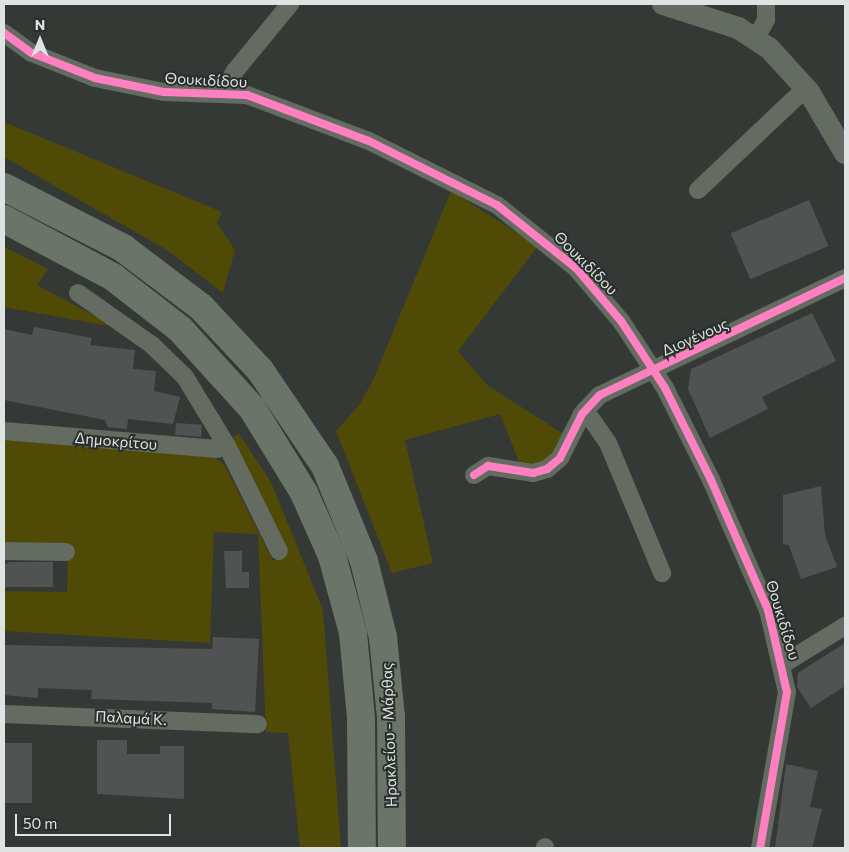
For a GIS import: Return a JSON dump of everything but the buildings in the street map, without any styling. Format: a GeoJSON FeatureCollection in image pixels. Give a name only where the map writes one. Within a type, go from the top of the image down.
{"type":"FeatureCollection","features":[{"type":"Feature","properties":{"kind":"main road","name":"Ηρακλείου - Μάρθας"},"geometry":{"type":"LineString","coordinates":[[4,187],[123,248],[202,307],[260,370],[326,466],[364,561],[383,638],[391,717],[392,848]]}},
{"type":"Feature","properties":{"kind":"main road","name":"Ηρακλείου - Μάρθας"},"geometry":{"type":"LineString","coordinates":[[4,219],[113,277],[180,329],[252,408],[304,493],[332,556],[354,641],[361,718],[362,848]]}},
{"type":"Feature","properties":{"kind":"street"},"geometry":{"type":"LineString","coordinates":[[222,94],[235,71],[290,4]]}},
{"type":"Feature","properties":{"kind":"street"},"geometry":{"type":"LineString","coordinates":[[662,4],[721,20],[756,38],[806,88],[845,153]]}},
{"type":"Feature","properties":{"kind":"street"},"geometry":{"type":"LineString","coordinates":[[756,38],[766,20],[766,4]]}},
{"type":"Feature","properties":{"kind":"street","name":"Θουκιδίδου"},"geometry":{"type":"LineString","coordinates":[[4,33],[32,53],[95,78],[152,90],[257,98],[386,148],[497,205],[576,268],[617,315],[654,370],[743,550],[783,664],[785,714],[760,848]]}},
{"type":"Feature","properties":{"kind":"street"},"geometry":{"type":"LineString","coordinates":[[698,190],[806,88]]}},
{"type":"Feature","properties":{"kind":"street","name":"Διογένους"},"geometry":{"type":"LineString","coordinates":[[474,475],[493,466],[533,473],[547,470],[560,458],[585,410],[600,395],[845,278]]}},
{"type":"Feature","properties":{"kind":"street"},"geometry":{"type":"LineString","coordinates":[[78,293],[152,345],[185,377],[227,446],[279,551]]}},
{"type":"Feature","properties":{"kind":"street"},"geometry":{"type":"LineString","coordinates":[[585,410],[608,443],[662,574]]}},
{"type":"Feature","properties":{"kind":"street","name":"Δημοκρίτου"},"geometry":{"type":"LineString","coordinates":[[4,431],[217,449],[227,446]]}},
{"type":"Feature","properties":{"kind":"street"},"geometry":{"type":"LineString","coordinates":[[4,552],[66,552]]}},
{"type":"Feature","properties":{"kind":"street"},"geometry":{"type":"LineString","coordinates":[[783,664],[845,626]]}},
{"type":"Feature","properties":{"kind":"street","name":"Παλαμά Κ."},"geometry":{"type":"LineString","coordinates":[[4,714],[258,724]]}},
{"type":"Feature","properties":{"kind":"shaded area"},"geometry":{"type":"Polygon","coordinates":[[[4,122],[222,212],[217,223],[235,250],[223,293],[167,250],[4,157],[4,122]]]}},
{"type":"Feature","properties":{"kind":"shaded area"},"geometry":{"type":"Polygon","coordinates":[[[451,191],[538,246],[458,351],[487,385],[565,435],[543,466],[520,464],[500,414],[405,440],[433,563],[392,573],[336,431],[360,404],[374,378],[451,191]]]}},
{"type":"Feature","properties":{"kind":"shaded area"},"geometry":{"type":"Polygon","coordinates":[[[4,247],[48,269],[37,285],[115,327],[4,307],[4,247]]]}},
{"type":"Feature","properties":{"kind":"shaded area"},"geometry":{"type":"Polygon","coordinates":[[[239,434],[271,482],[323,610],[341,848],[300,848],[288,733],[266,732],[258,534],[214,532],[210,643],[4,631],[4,591],[67,592],[68,549],[4,547],[4,438],[212,456],[224,464],[273,561],[286,552],[237,456],[233,437],[239,434]]]}},
{"type":"Feature","properties":{"kind":"cycle path"},"geometry":{"type":"LineString","coordinates":[[4,33],[32,53],[95,78],[164,92],[247,95],[369,141],[497,205],[576,268],[621,321],[665,388],[711,480],[768,610],[787,692],[760,848]]}},
{"type":"Feature","properties":{"kind":"cycle path"},"geometry":{"type":"LineString","coordinates":[[474,475],[488,466],[533,473],[547,469],[560,458],[582,414],[600,395],[845,278]]}}]}
